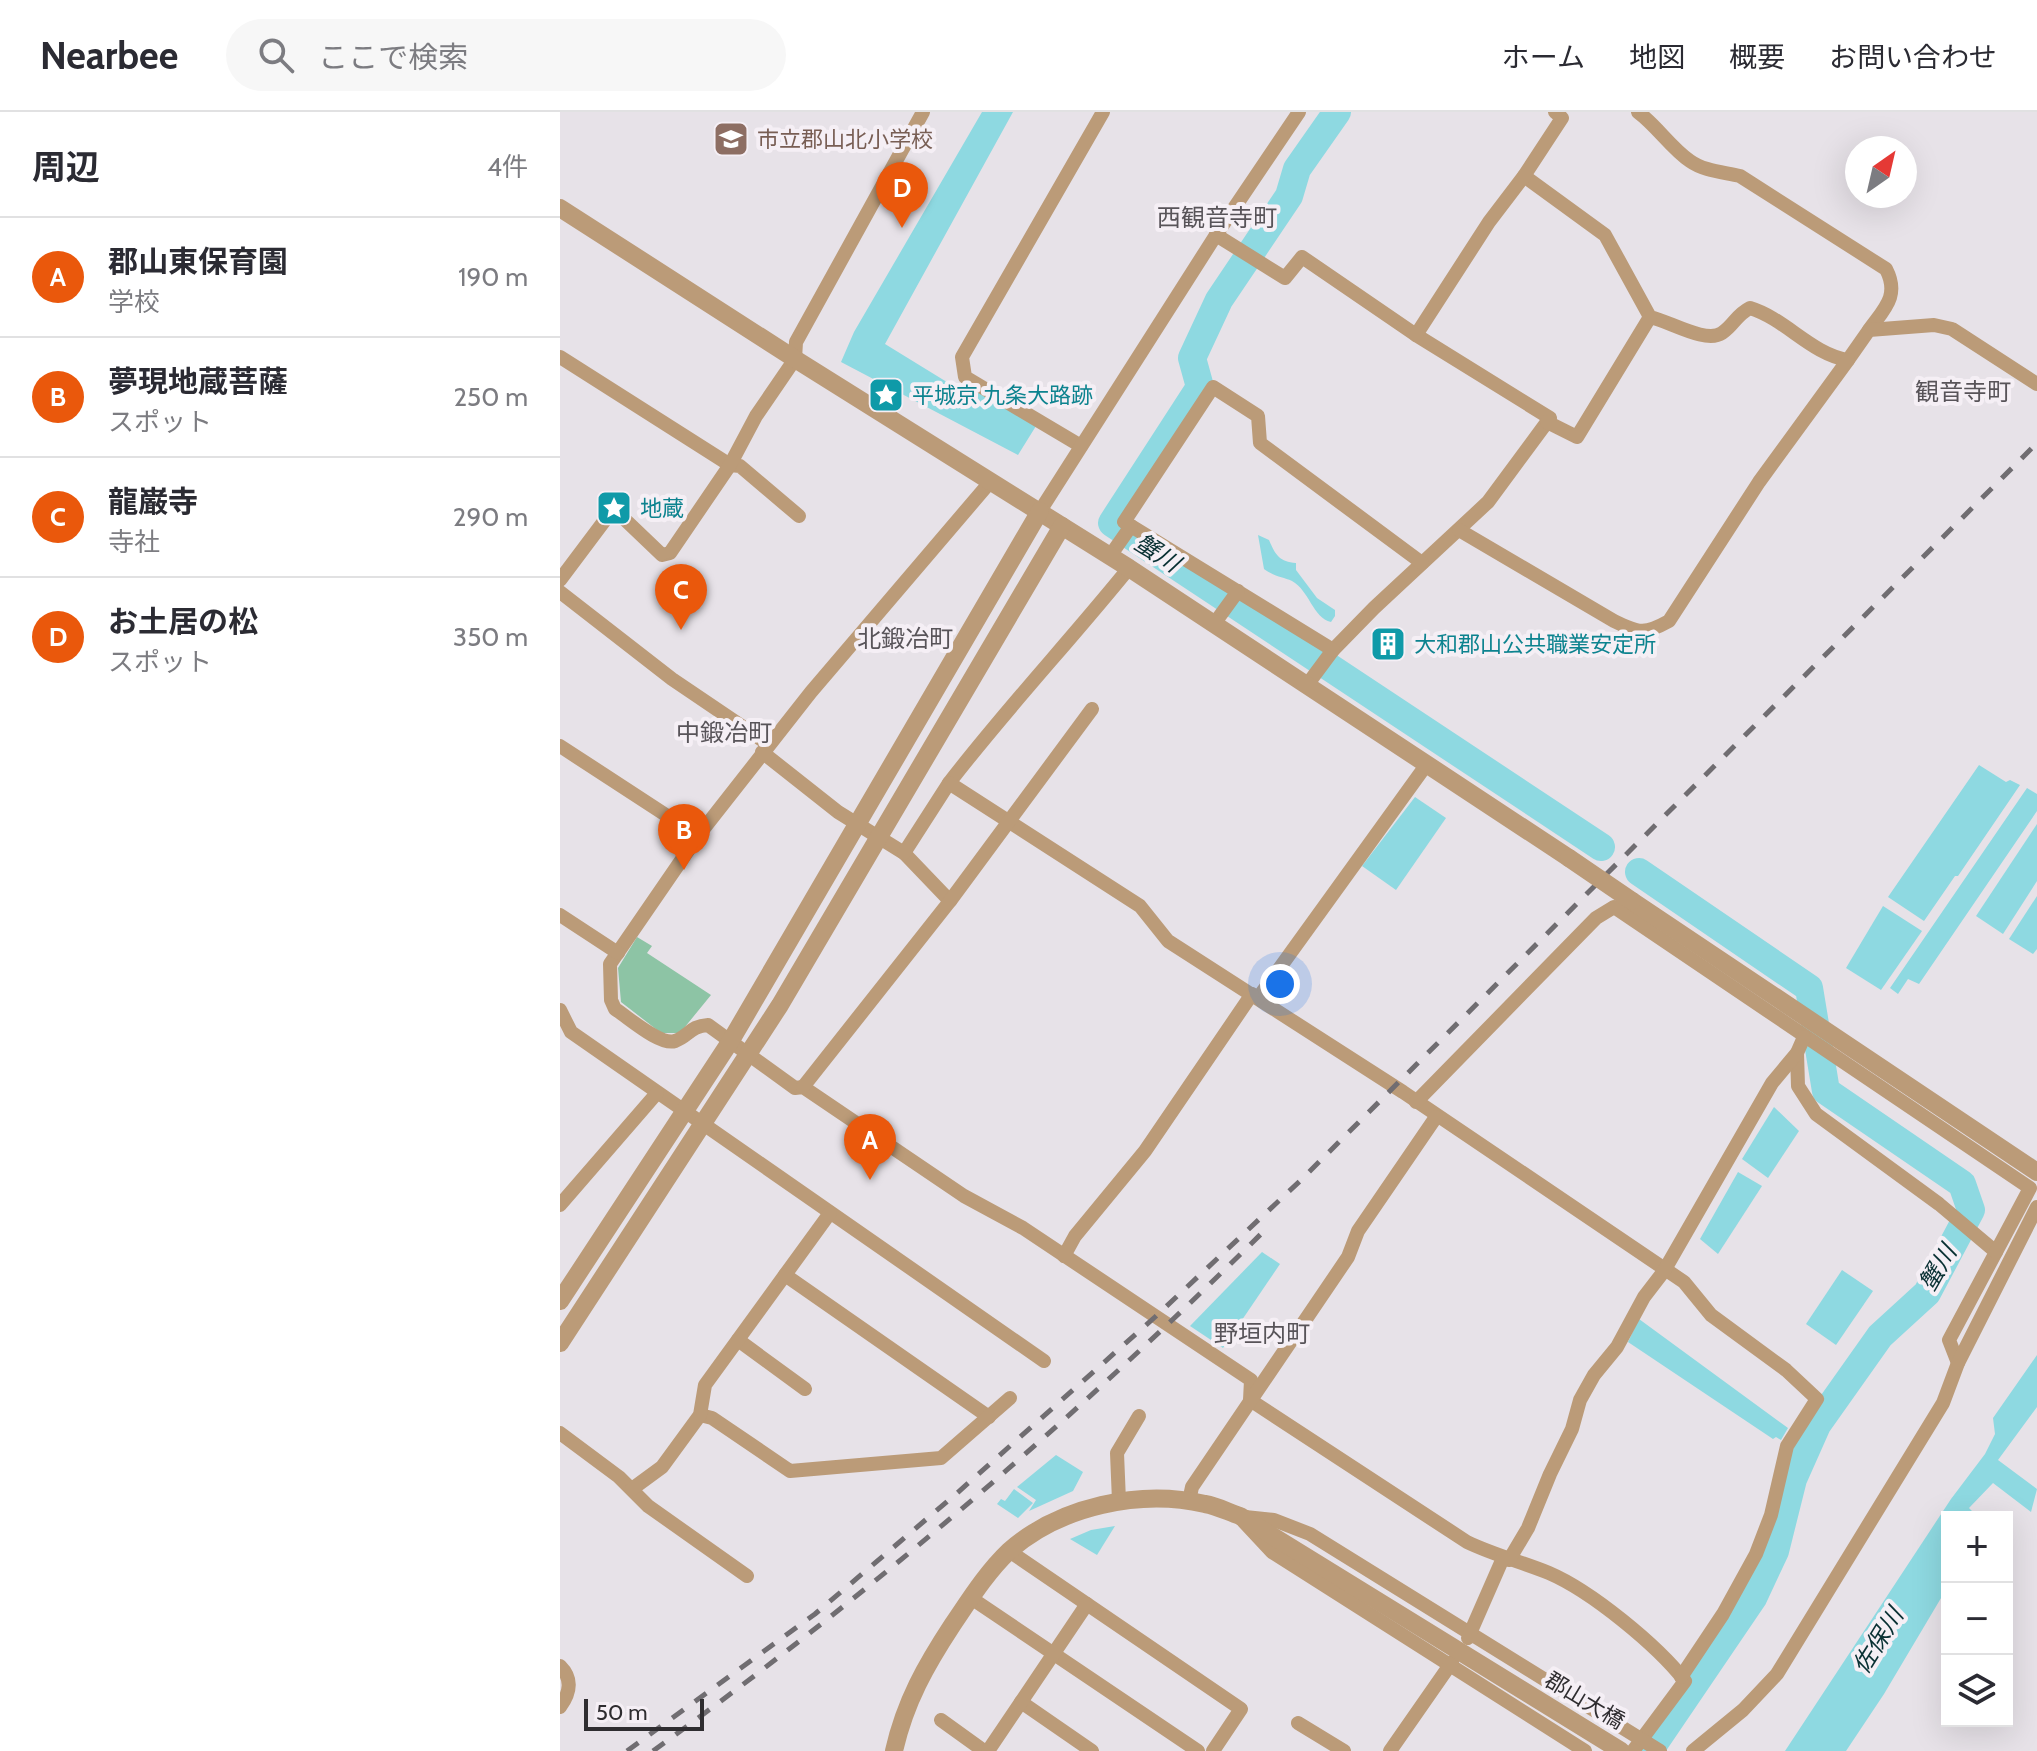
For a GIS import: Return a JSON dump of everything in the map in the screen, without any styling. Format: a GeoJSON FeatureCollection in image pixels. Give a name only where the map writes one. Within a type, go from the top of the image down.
{"type":"FeatureCollection","features":[{"type":"Feature","properties":{"kind":"street"},"geometry":{"type":"LineString","coordinates":[[560,580],[611,512],[618,513],[662,555],[670,553],[730,465],[756,416],[795,359],[796,342],[923,112]]}},
{"type":"Feature","properties":{"kind":"street"},"geometry":{"type":"LineString","coordinates":[[1081,446],[965,377],[962,357],[1103,112]]}},
{"type":"Feature","properties":{"kind":"street"},"geometry":{"type":"LineString","coordinates":[[560,1301],[730,1042],[1040,511],[1216,235],[1299,112]]}},
{"type":"Feature","properties":{"kind":"street"},"geometry":{"type":"LineString","coordinates":[[1416,335],[1489,222],[1562,118],[1555,112]]}},
{"type":"Feature","properties":{"kind":"street"},"geometry":{"type":"LineString","coordinates":[[1459,530],[1614,621],[1634,630],[1650,632],[1669,621],[1759,482],[1890,301],[1893,282],[1886,269],[1740,176],[1690,161],[1638,112]]}},
{"type":"Feature","properties":{"kind":"street"},"geometry":{"type":"LineString","coordinates":[[1524,176],[1605,235],[1650,317],[1708,338],[1722,333],[1739,313],[1750,308],[1764,312],[1831,357],[1848,360]]}},
{"type":"Feature","properties":{"kind":"street"},"geometry":{"type":"LineString","coordinates":[[560,208],[1129,568],[2037,1172]]}},
{"type":"Feature","properties":{"kind":"street"},"geometry":{"type":"LineString","coordinates":[[1216,235],[1285,278],[1302,257],[1416,335],[1550,418],[1488,502],[1333,650],[1307,685]]}},
{"type":"Feature","properties":{"kind":"street"},"geometry":{"type":"LineString","coordinates":[[1547,422],[1577,437],[1650,317]]}},
{"type":"Feature","properties":{"kind":"street"},"geometry":{"type":"LineString","coordinates":[[1869,330],[1934,325],[1952,329],[2037,384]]}},
{"type":"Feature","properties":{"kind":"street"},"geometry":{"type":"LineString","coordinates":[[560,357],[730,465],[740,466],[799,516]]}},
{"type":"Feature","properties":{"kind":"street"},"geometry":{"type":"LineString","coordinates":[[1333,650],[1124,522],[1213,387],[1258,416],[1260,443],[1422,563]]}},
{"type":"Feature","properties":{"kind":"street"},"geometry":{"type":"LineString","coordinates":[[991,481],[765,748],[698,836],[610,964],[611,1000],[615,1009],[663,1042],[674,1042],[696,1026],[708,1025],[795,1088],[803,1087],[964,1196],[1023,1228],[1251,1380],[1250,1400]]}},
{"type":"Feature","properties":{"kind":"street"},"geometry":{"type":"LineString","coordinates":[[560,1343],[566,1321],[749,1056],[1062,526]]}},
{"type":"Feature","properties":{"kind":"street"},"geometry":{"type":"LineString","coordinates":[[1110,556],[1131,526]]}},
{"type":"Feature","properties":{"kind":"street"},"geometry":{"type":"LineString","coordinates":[[904,853],[949,783],[996,721],[1076,633],[1129,568]]}},
{"type":"Feature","properties":{"kind":"street"},"geometry":{"type":"LineString","coordinates":[[1214,624],[1238,591]]}},
{"type":"Feature","properties":{"kind":"street"},"geometry":{"type":"LineString","coordinates":[[560,592],[765,748],[857,824],[904,853],[950,901]]}},
{"type":"Feature","properties":{"kind":"street"},"geometry":{"type":"LineString","coordinates":[[803,1087],[950,901],[1092,709]]}},
{"type":"Feature","properties":{"kind":"street"},"geometry":{"type":"LineString","coordinates":[[560,746],[698,836]]}},
{"type":"Feature","properties":{"kind":"street"},"geometry":{"type":"LineString","coordinates":[[1064,1256],[1075,1236],[1145,1151],[1427,764]]}},
{"type":"Feature","properties":{"kind":"street"},"geometry":{"type":"LineString","coordinates":[[949,783],[1008,824],[1140,906],[1168,941],[1416,1102],[1684,1282],[1711,1315],[1786,1370],[1817,1399],[1787,1446],[1771,1515],[1756,1554],[1723,1614],[1681,1677]]}},
{"type":"Feature","properties":{"kind":"street"},"geometry":{"type":"LineString","coordinates":[[1416,1102],[1596,918],[1614,907],[2030,1188],[1949,1340],[1958,1363]]}},
{"type":"Feature","properties":{"kind":"street"},"geometry":{"type":"LineString","coordinates":[[560,915],[618,953]]}},
{"type":"Feature","properties":{"kind":"street"},"geometry":{"type":"LineString","coordinates":[[560,1010],[571,1032],[1044,1361]]}},
{"type":"Feature","properties":{"kind":"street"},"geometry":{"type":"LineString","coordinates":[[1470,1636],[1506,1559],[1528,1528],[1572,1429],[1580,1400],[1594,1375],[1617,1347],[1644,1297],[1664,1271],[1772,1083],[1797,1053],[1804,1037]]}},
{"type":"Feature","properties":{"kind":"street"},"geometry":{"type":"LineString","coordinates":[[1797,1053],[1798,1086],[1816,1114],[1939,1204],[1996,1252]]}},
{"type":"Feature","properties":{"kind":"street"},"geometry":{"type":"LineString","coordinates":[[560,1205],[657,1093]]}},
{"type":"Feature","properties":{"kind":"street"},"geometry":{"type":"LineString","coordinates":[[1189,1501],[1192,1487],[1348,1257],[1358,1231],[1436,1117]]}},
{"type":"Feature","properties":{"kind":"street"},"geometry":{"type":"LineString","coordinates":[[1693,1751],[1743,1710],[1777,1674],[1943,1403],[1958,1363],[2037,1207]]}},
{"type":"Feature","properties":{"kind":"street"},"geometry":{"type":"LineString","coordinates":[[632,1489],[662,1467],[700,1415],[705,1385],[830,1213]]}},
{"type":"Feature","properties":{"kind":"street"},"geometry":{"type":"LineString","coordinates":[[785,1275],[989,1417]]}},
{"type":"Feature","properties":{"kind":"street"},"geometry":{"type":"LineString","coordinates":[[738,1340],[805,1389]]}},
{"type":"Feature","properties":{"kind":"street"},"geometry":{"type":"LineString","coordinates":[[700,1415],[712,1418],[790,1471],[941,1458],[1010,1398]]}},
{"type":"Feature","properties":{"kind":"street"},"geometry":{"type":"LineString","coordinates":[[1250,1400],[1467,1542],[1550,1574],[1580,1591],[1651,1643],[1685,1681],[1637,1744]]}},
{"type":"Feature","properties":{"kind":"street"},"geometry":{"type":"LineString","coordinates":[[1119,1501],[1117,1453],[1139,1416]]}},
{"type":"Feature","properties":{"kind":"street"},"geometry":{"type":"LineString","coordinates":[[560,1433],[632,1489],[648,1506],[747,1576]]}},
{"type":"Feature","properties":{"kind":"street","name":"郡山大橋"},"geometry":{"type":"LineString","coordinates":[[894,1751],[900,1723],[918,1679],[971,1598],[1009,1551],[1035,1532],[1073,1514],[1119,1501],[1157,1498],[1209,1504],[1240,1516],[1621,1751]]}},
{"type":"Feature","properties":{"kind":"street"},"geometry":{"type":"LineString","coordinates":[[1240,1516],[1274,1520],[1310,1534],[1637,1744],[1660,1751]]}},
{"type":"Feature","properties":{"kind":"street"},"geometry":{"type":"LineString","coordinates":[[1240,1516],[1272,1552],[1585,1751]]}},
{"type":"Feature","properties":{"kind":"street"},"geometry":{"type":"LineString","coordinates":[[1009,1551],[1241,1709],[1213,1751]]}},
{"type":"Feature","properties":{"kind":"street"},"geometry":{"type":"LineString","coordinates":[[971,1598],[1198,1751]]}},
{"type":"Feature","properties":{"kind":"street"},"geometry":{"type":"LineString","coordinates":[[941,1720],[986,1751],[1087,1604]]}},
{"type":"Feature","properties":{"kind":"street"},"geometry":{"type":"LineString","coordinates":[[1390,1751],[1451,1664]]}},
{"type":"Feature","properties":{"kind":"street"},"geometry":{"type":"LineString","coordinates":[[560,1666],[568,1675],[570,1684],[560,1707]]}},
{"type":"Feature","properties":{"kind":"street"},"geometry":{"type":"LineString","coordinates":[[1021,1702],[1092,1751]]}},
{"type":"Feature","properties":{"kind":"street"},"geometry":{"type":"LineString","coordinates":[[1298,1723],[1344,1751]]}},
{"type":"Feature","properties":{"kind":"green space"},"geometry":{"type":"Polygon","coordinates":[[[637,937],[652,946],[647,953],[711,995],[680,1033],[661,1033],[621,1002],[618,968],[637,937]]]}},
{"type":"Feature","properties":{"kind":"water"},"geometry":{"type":"Polygon","coordinates":[[[982,112],[1013,112],[885,344],[968,395],[974,388],[1036,426],[1018,455],[841,362],[854,332],[982,112]]]}},
{"type":"Feature","properties":{"kind":"water"},"geometry":{"type":"Polygon","coordinates":[[[1258,535],[1269,540],[1282,559],[1296,563],[1296,570],[1317,598],[1335,610],[1331,622],[1320,615],[1298,585],[1264,569],[1258,535]]]}},
{"type":"Feature","properties":{"kind":"water"},"geometry":{"type":"Polygon","coordinates":[[[1979,765],[2006,782],[2010,780],[2020,785],[1924,921],[1888,897],[1979,765]]]}},
{"type":"Feature","properties":{"kind":"water"},"geometry":{"type":"Polygon","coordinates":[[[2027,788],[2037,794],[2037,811],[1919,984],[1908,979],[1898,994],[1890,988],[2027,788]]]}},
{"type":"Feature","properties":{"kind":"water"},"geometry":{"type":"Polygon","coordinates":[[[1415,797],[1446,818],[1396,890],[1362,866],[1415,797]]]}},
{"type":"Feature","properties":{"kind":"water"},"geometry":{"type":"Polygon","coordinates":[[[2037,824],[2037,881],[2003,934],[1976,916],[2037,824]]]}},
{"type":"Feature","properties":{"kind":"water"},"geometry":{"type":"Polygon","coordinates":[[[2037,896],[2037,949],[2033,954],[2009,939],[2037,896]]]}},
{"type":"Feature","properties":{"kind":"water"},"geometry":{"type":"Polygon","coordinates":[[[1883,906],[1922,931],[1881,990],[1846,968],[1883,906]]]}},
{"type":"Feature","properties":{"kind":"water"},"geometry":{"type":"Polygon","coordinates":[[[1774,1107],[1799,1131],[1768,1178],[1742,1159],[1774,1107]]]}},
{"type":"Feature","properties":{"kind":"water"},"geometry":{"type":"Polygon","coordinates":[[[1738,1172],[1762,1186],[1718,1254],[1700,1239],[1738,1172]]]}},
{"type":"Feature","properties":{"kind":"water"},"geometry":{"type":"Polygon","coordinates":[[[1262,1252],[1280,1264],[1223,1348],[1190,1326],[1262,1252]]]}},
{"type":"Feature","properties":{"kind":"water"},"geometry":{"type":"Polygon","coordinates":[[[1842,1270],[1873,1291],[1836,1345],[1806,1324],[1842,1270]]]}},
{"type":"Feature","properties":{"kind":"water"},"geometry":{"type":"Polygon","coordinates":[[[1639,1319],[1788,1428],[1781,1440],[1773,1439],[1628,1342],[1639,1319]]]}},
{"type":"Feature","properties":{"kind":"water"},"geometry":{"type":"Polygon","coordinates":[[[2037,1355],[2037,1407],[1998,1460],[2037,1489],[2031,1512],[1993,1483],[1969,1508],[1972,1511],[1943,1511],[1985,1454],[1995,1434],[1993,1418],[2037,1355]]]}},
{"type":"Feature","properties":{"kind":"water"},"geometry":{"type":"Polygon","coordinates":[[[1056,1455],[1083,1472],[1073,1491],[1029,1511],[1036,1500],[1017,1487],[1056,1455]]]}},
{"type":"Feature","properties":{"kind":"water"},"geometry":{"type":"Polygon","coordinates":[[[1014,1489],[1033,1503],[1018,1518],[997,1504],[1001,1499],[1005,1501],[1014,1489]]]}},
{"type":"Feature","properties":{"kind":"water","name":"佐保川"},"geometry":{"type":"Polygon","coordinates":[[[1941,1514],[1941,1598],[1884,1694],[1846,1751],[1785,1751],[1941,1514]]]}},
{"type":"Feature","properties":{"kind":"water"},"geometry":{"type":"Polygon","coordinates":[[[1115,1526],[1097,1555],[1070,1539],[1091,1530],[1115,1526]]]}},
{"type":"Feature","properties":{"kind":"waterway","name":"蟹川"},"geometry":{"type":"LineString","coordinates":[[1337,112],[1297,169],[1289,196],[1219,300],[1192,358],[1200,387],[1112,523],[1601,847]]}},
{"type":"Feature","properties":{"kind":"waterway","name":"蟹川"},"geometry":{"type":"LineString","coordinates":[[1639,872],[1809,988],[1826,1091],[1962,1184],[1971,1210],[1927,1293],[1880,1336],[1817,1425],[1793,1479],[1775,1551],[1753,1598],[1649,1751]]}},
{"type":"Feature","properties":{"kind":"railway"},"geometry":{"type":"LineString","coordinates":[[627,1751],[815,1614],[1155,1317],[1300,1181],[2037,443]]}},
{"type":"Feature","properties":{"kind":"railway"},"geometry":{"type":"LineString","coordinates":[[653,1751],[815,1629],[972,1500],[1123,1366],[1269,1226]]}},
{"type":"Feature","properties":{"kind":"place","name":"市立郡山北小学校"},"geometry":{"type":"Point","coordinates":[731,139]}},
{"type":"Feature","properties":{"kind":"place","name":"お土居の松"},"geometry":{"type":"Point","coordinates":[902,228]}},
{"type":"Feature","properties":{"kind":"place","name":"平城京 九条大路跡"},"geometry":{"type":"Point","coordinates":[886,395]}},
{"type":"Feature","properties":{"kind":"place","name":"地蔵"},"geometry":{"type":"Point","coordinates":[614,508]}},
{"type":"Feature","properties":{"kind":"place","name":"龍巌寺"},"geometry":{"type":"Point","coordinates":[681,630]}},
{"type":"Feature","properties":{"kind":"place","name":"大和郡山公共職業安定所"},"geometry":{"type":"Point","coordinates":[1388,644]}},
{"type":"Feature","properties":{"kind":"place","name":"夢現地蔵菩薩"},"geometry":{"type":"Point","coordinates":[684,870]}},
{"type":"Feature","properties":{"kind":"place","name":"郡山東保育園"},"geometry":{"type":"Point","coordinates":[870,1180]}},
{"type":"Feature","properties":{"kind":"district","name":"西観音寺町"},"geometry":{"type":"Point","coordinates":[1217,218]}},
{"type":"Feature","properties":{"kind":"district","name":"観音寺町"},"geometry":{"type":"Point","coordinates":[1963,392]}},
{"type":"Feature","properties":{"kind":"district","name":"北鍛冶町"},"geometry":{"type":"Point","coordinates":[905,639]}},
{"type":"Feature","properties":{"kind":"district","name":"中鍛冶町"},"geometry":{"type":"Point","coordinates":[724,733]}},
{"type":"Feature","properties":{"kind":"district","name":"野垣内町"},"geometry":{"type":"Point","coordinates":[1262,1334]}}]}
